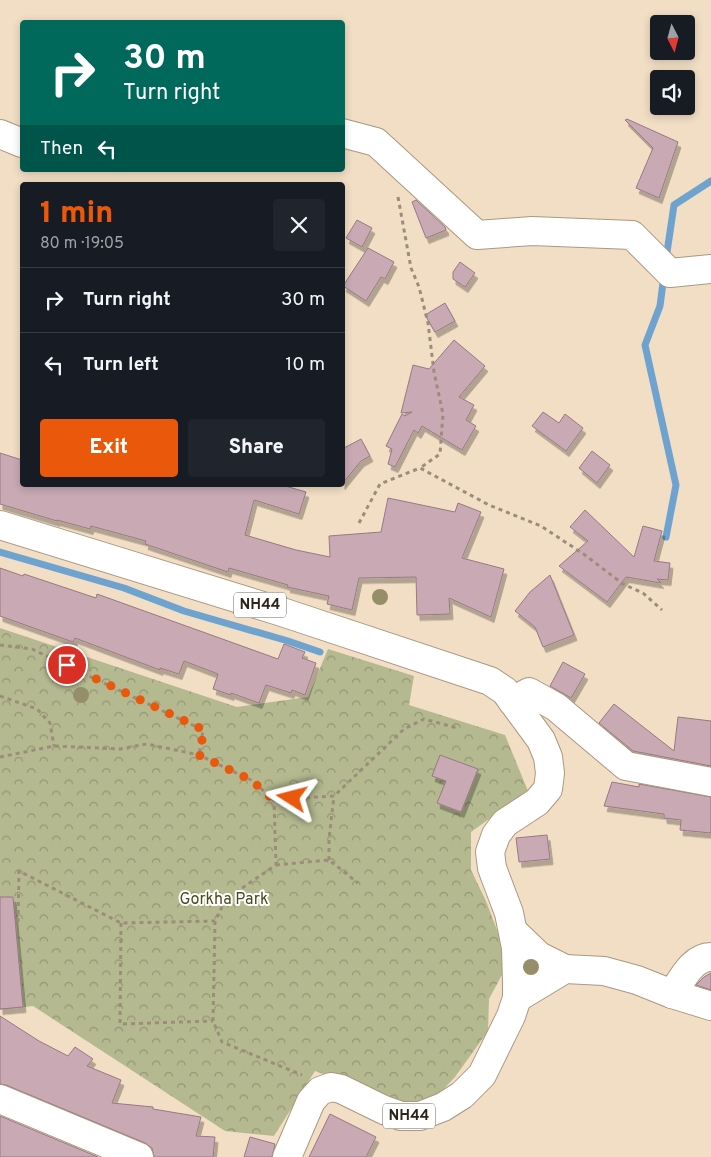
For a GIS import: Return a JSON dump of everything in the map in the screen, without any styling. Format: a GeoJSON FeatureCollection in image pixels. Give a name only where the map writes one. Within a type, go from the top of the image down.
{"type":"FeatureCollection","features":[{"type":"Feature","properties":{"kind":"main road"},"geometry":{"type":"LineString","coordinates":[[0,134],[20,142]]}},
{"type":"Feature","properties":{"kind":"main road"},"geometry":{"type":"LineString","coordinates":[[345,134],[376,142],[477,235],[532,231],[632,235],[661,264],[711,269]]}},
{"type":"Feature","properties":{"kind":"main road","name":"NH44"},"geometry":{"type":"LineString","coordinates":[[0,525],[282,612],[490,681],[505,691],[541,740],[548,757],[550,773],[548,789],[537,802],[505,822],[496,834],[490,852],[492,868],[509,913],[513,930],[516,948],[517,998],[511,1016],[482,1074],[462,1095],[443,1107],[420,1116],[402,1116],[384,1110],[341,1088],[331,1087]]}},
{"type":"Feature","properties":{"kind":"main road"},"geometry":{"type":"LineString","coordinates":[[512,701],[529,692],[556,708],[626,766],[711,782]]}},
{"type":"Feature","properties":{"kind":"main road"},"geometry":{"type":"LineString","coordinates":[[513,930],[539,956],[565,969],[604,971],[637,980],[672,994],[711,1006]]}},
{"type":"Feature","properties":{"kind":"main road"},"geometry":{"type":"LineString","coordinates":[[672,994],[692,964],[705,957],[711,957]]}},
{"type":"Feature","properties":{"kind":"main road"},"geometry":{"type":"LineString","coordinates":[[517,998],[565,969]]}},
{"type":"Feature","properties":{"kind":"main road"},"geometry":{"type":"LineString","coordinates":[[287,1157],[311,1101],[320,1091],[331,1087]]}},
{"type":"Feature","properties":{"kind":"main road"},"geometry":{"type":"LineString","coordinates":[[0,1099],[138,1157]]}},
{"type":"Feature","properties":{"kind":"path"},"geometry":{"type":"LineString","coordinates":[[359,523],[380,484],[420,468],[440,454],[443,414],[434,372],[428,324],[419,287],[411,268],[398,196]]}},
{"type":"Feature","properties":{"kind":"path"},"geometry":{"type":"LineString","coordinates":[[420,468],[489,505],[541,526],[585,555],[623,584],[643,593],[662,610]]}},
{"type":"Feature","properties":{"kind":"path"},"geometry":{"type":"LineString","coordinates":[[0,645],[32,649],[204,730],[199,755]]}},
{"type":"Feature","properties":{"kind":"path"},"geometry":{"type":"LineString","coordinates":[[0,696],[37,709],[50,723],[54,746]]}},
{"type":"Feature","properties":{"kind":"path"},"geometry":{"type":"LineString","coordinates":[[329,860],[329,839],[334,796],[404,729],[424,719],[457,728]]}},
{"type":"Feature","properties":{"kind":"path"},"geometry":{"type":"LineString","coordinates":[[0,756],[54,746],[120,749],[147,744],[199,755],[251,780],[274,800],[334,796]]}},
{"type":"Feature","properties":{"kind":"path"},"geometry":{"type":"LineString","coordinates":[[274,800],[276,865]]}},
{"type":"Feature","properties":{"kind":"path"},"geometry":{"type":"LineString","coordinates":[[331,1087],[222,1042],[213,1021],[215,921],[226,899],[276,865],[329,860],[358,883]]}},
{"type":"Feature","properties":{"kind":"path"},"geometry":{"type":"LineString","coordinates":[[18,922],[19,871],[121,923],[215,921]]}},
{"type":"Feature","properties":{"kind":"path"},"geometry":{"type":"LineString","coordinates":[[121,923],[120,1024],[213,1021]]}},
{"type":"Feature","properties":{"kind":"green space","name":"Gorkha Park"},"geometry":{"type":"Polygon","coordinates":[[[0,628],[237,707],[308,697],[328,649],[414,676],[409,705],[505,735],[528,791],[471,832],[471,870],[486,901],[503,946],[504,971],[489,999],[488,1031],[455,1077],[439,1094],[414,1106],[315,1071],[274,1136],[225,1131],[33,1006],[0,1010],[0,628]]]}},
{"type":"Feature","properties":{"kind":"building"},"geometry":{"type":"Polygon","coordinates":[[[627,119],[678,142],[659,198],[636,188],[653,148],[625,120],[627,119]]]}},
{"type":"Feature","properties":{"kind":"building"},"geometry":{"type":"Polygon","coordinates":[[[416,200],[446,230],[426,238],[412,202],[416,200]]]}},
{"type":"Feature","properties":{"kind":"building"},"geometry":{"type":"Polygon","coordinates":[[[357,220],[372,228],[362,247],[346,238],[357,220]]]}},
{"type":"Feature","properties":{"kind":"building"},"geometry":{"type":"Polygon","coordinates":[[[368,248],[394,262],[385,279],[381,277],[366,301],[345,287],[345,283],[368,248]]]}},
{"type":"Feature","properties":{"kind":"building"},"geometry":{"type":"Polygon","coordinates":[[[460,262],[475,273],[465,287],[453,279],[453,272],[460,262]]]}},
{"type":"Feature","properties":{"kind":"building"},"geometry":{"type":"Polygon","coordinates":[[[445,303],[455,321],[435,332],[425,315],[445,303]]]}},
{"type":"Feature","properties":{"kind":"building"},"geometry":{"type":"Polygon","coordinates":[[[454,340],[485,366],[459,397],[474,405],[466,420],[476,426],[462,450],[422,426],[418,433],[414,430],[395,467],[388,464],[392,449],[386,446],[402,414],[405,416],[412,412],[401,413],[413,365],[429,369],[454,340]]]}},
{"type":"Feature","properties":{"kind":"building"},"geometry":{"type":"Polygon","coordinates":[[[543,412],[559,423],[565,414],[583,428],[566,451],[532,426],[543,412]]]}},
{"type":"Feature","properties":{"kind":"building"},"geometry":{"type":"Polygon","coordinates":[[[361,439],[370,456],[361,461],[345,480],[345,447],[361,439]]]}},
{"type":"Feature","properties":{"kind":"building"},"geometry":{"type":"Polygon","coordinates":[[[592,451],[610,465],[597,483],[579,468],[592,451]]]}},
{"type":"Feature","properties":{"kind":"building"},"geometry":{"type":"Polygon","coordinates":[[[0,453],[20,459],[20,487],[289,487],[306,492],[299,514],[254,500],[245,535],[296,550],[330,557],[329,536],[381,532],[388,498],[455,512],[458,503],[481,512],[462,558],[504,569],[491,617],[449,598],[450,614],[417,615],[416,577],[359,578],[352,610],[327,604],[329,596],[287,587],[288,585],[229,568],[228,572],[145,544],[146,541],[91,526],[90,529],[57,521],[0,504],[0,453]]]}},
{"type":"Feature","properties":{"kind":"building"},"geometry":{"type":"Polygon","coordinates":[[[585,510],[634,557],[643,526],[662,531],[654,561],[670,563],[668,580],[657,579],[661,583],[626,577],[607,602],[559,566],[588,541],[570,527],[585,510]]]}},
{"type":"Feature","properties":{"kind":"building"},"geometry":{"type":"Polygon","coordinates":[[[0,568],[96,598],[97,594],[278,659],[284,644],[305,652],[302,658],[316,663],[305,695],[292,690],[291,693],[266,685],[259,703],[213,689],[218,674],[184,661],[179,674],[160,668],[160,670],[75,638],[73,642],[0,616],[0,568]]]}},
{"type":"Feature","properties":{"kind":"building"},"geometry":{"type":"Polygon","coordinates":[[[550,575],[574,635],[543,647],[535,627],[515,611],[530,592],[550,575]]]}},
{"type":"Feature","properties":{"kind":"building"},"geometry":{"type":"Polygon","coordinates":[[[563,662],[585,674],[571,698],[550,686],[563,662]]]}},
{"type":"Feature","properties":{"kind":"building"},"geometry":{"type":"Polygon","coordinates":[[[614,704],[674,751],[678,717],[711,721],[711,766],[633,751],[599,723],[614,704]]]}},
{"type":"Feature","properties":{"kind":"building"},"geometry":{"type":"Polygon","coordinates":[[[440,755],[478,769],[461,812],[437,803],[446,781],[432,776],[440,755]]]}},
{"type":"Feature","properties":{"kind":"building"},"geometry":{"type":"Polygon","coordinates":[[[612,782],[639,787],[639,784],[711,797],[711,833],[680,830],[681,820],[664,818],[664,814],[604,806],[612,782]]]}},
{"type":"Feature","properties":{"kind":"building"},"geometry":{"type":"Polygon","coordinates":[[[547,835],[550,859],[519,862],[516,838],[547,835]]]}},
{"type":"Feature","properties":{"kind":"building"},"geometry":{"type":"Polygon","coordinates":[[[0,897],[13,897],[23,1007],[0,1009],[0,897]]]}},
{"type":"Feature","properties":{"kind":"building"},"geometry":{"type":"Polygon","coordinates":[[[711,973],[711,990],[696,985],[704,977],[711,973]]]}},
{"type":"Feature","properties":{"kind":"building"},"geometry":{"type":"Polygon","coordinates":[[[0,1016],[39,1041],[68,1056],[75,1047],[93,1059],[87,1066],[121,1080],[112,1103],[153,1107],[153,1109],[201,1117],[196,1136],[215,1137],[213,1157],[154,1157],[152,1148],[145,1143],[0,1084],[0,1016]]]}},
{"type":"Feature","properties":{"kind":"building"},"geometry":{"type":"Polygon","coordinates":[[[330,1114],[376,1137],[366,1157],[309,1157],[330,1114]]]}},
{"type":"Feature","properties":{"kind":"building"},"geometry":{"type":"Polygon","coordinates":[[[0,1116],[98,1157],[0,1157],[0,1116]]]}},
{"type":"Feature","properties":{"kind":"building"},"geometry":{"type":"Polygon","coordinates":[[[250,1137],[275,1144],[272,1157],[244,1157],[250,1137]]]}},
{"type":"Feature","properties":{"kind":"waterway"},"geometry":{"type":"LineString","coordinates":[[666,259],[674,205],[711,181]]}},
{"type":"Feature","properties":{"kind":"waterway"},"geometry":{"type":"LineString","coordinates":[[664,275],[660,306],[645,345],[676,485],[666,537]]}},
{"type":"Feature","properties":{"kind":"waterway"},"geometry":{"type":"LineString","coordinates":[[0,552],[124,588],[184,611],[320,652]]}},
{"type":"Feature","properties":{"kind":"route"},"geometry":{"type":"LineString","coordinates":[[67,665],[204,730],[199,755],[251,780],[274,800],[292,798]]}}]}
